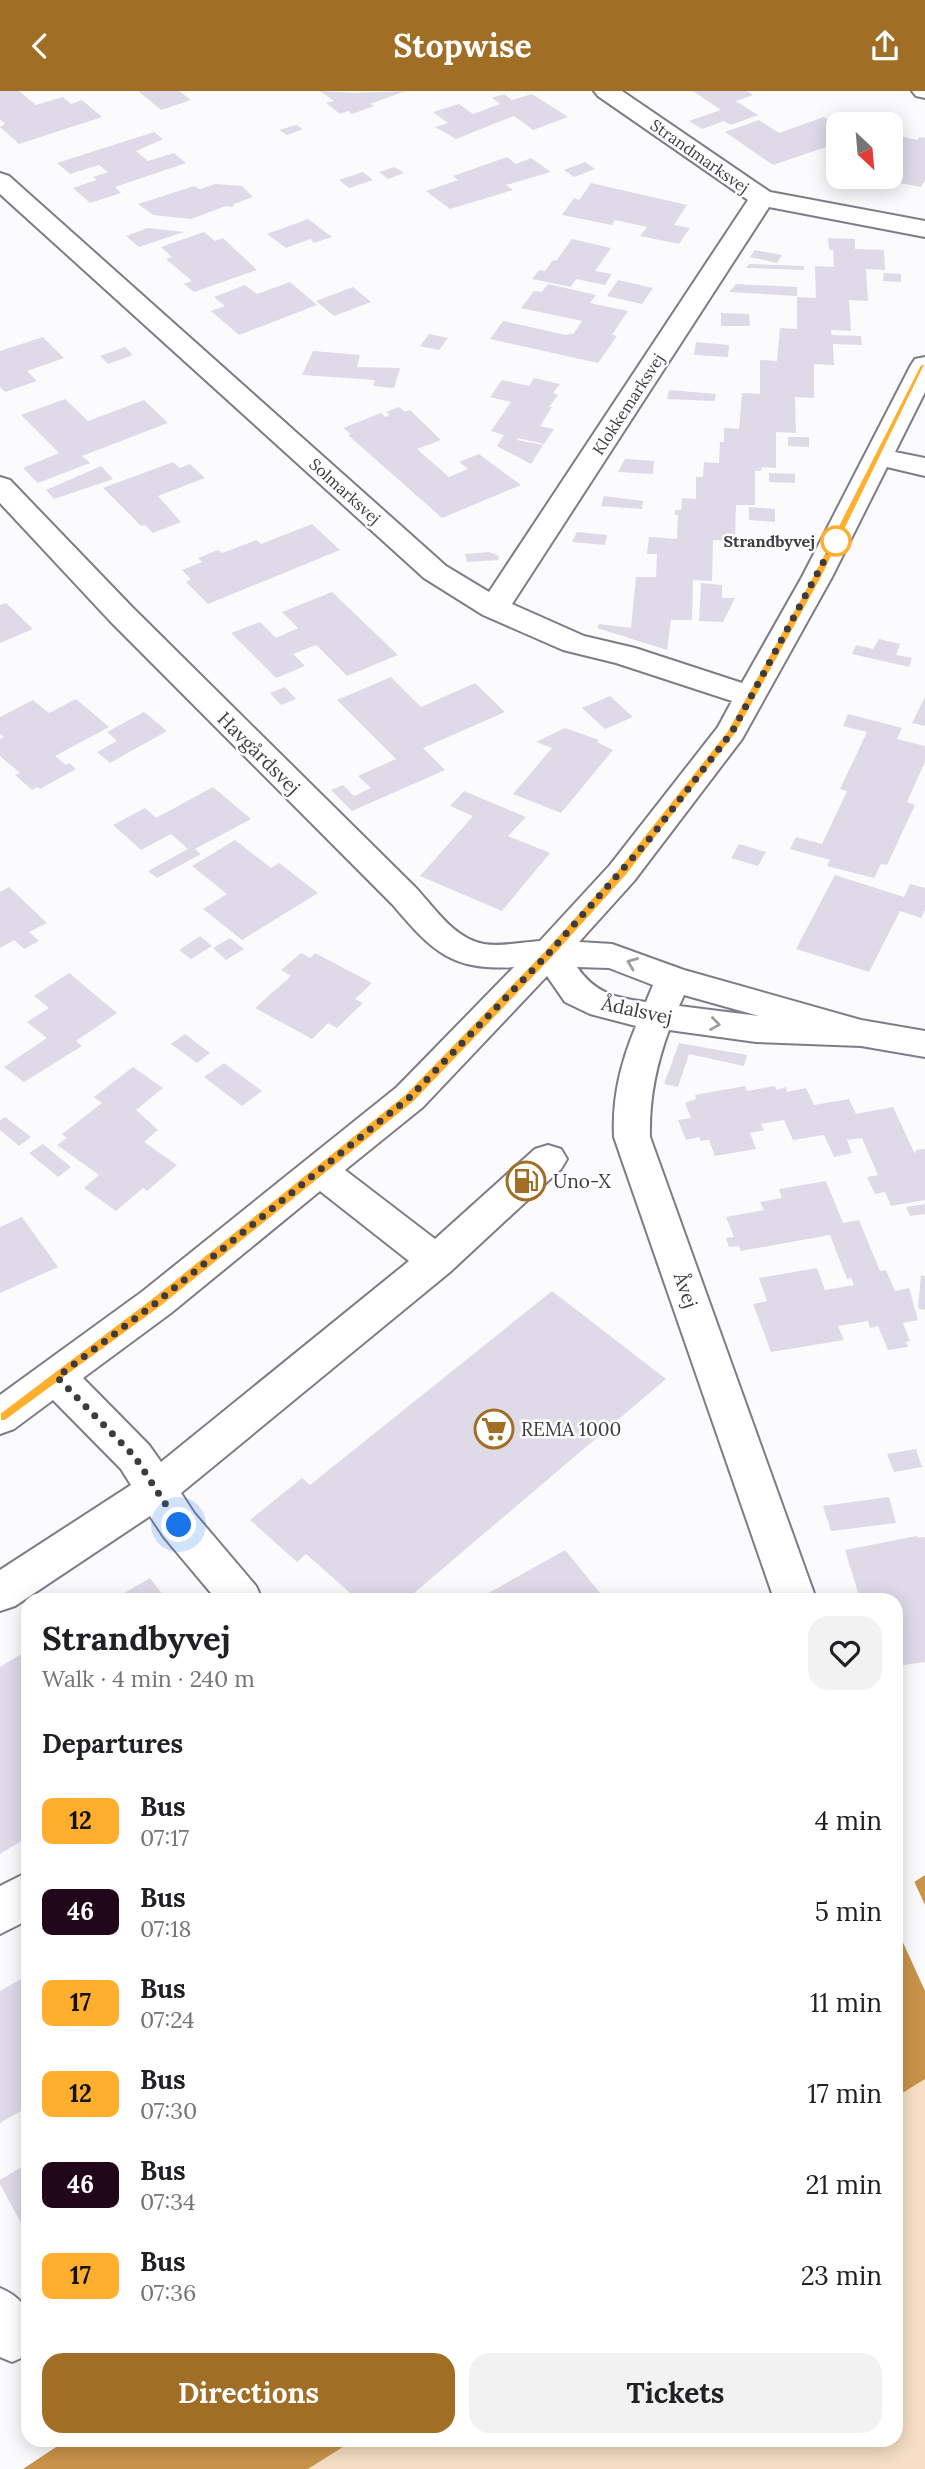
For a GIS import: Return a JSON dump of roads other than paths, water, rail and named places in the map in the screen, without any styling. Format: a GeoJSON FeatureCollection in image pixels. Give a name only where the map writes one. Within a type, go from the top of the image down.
{"type":"FeatureCollection","features":[{"type":"Feature","properties":{"kind":"street","name":"Strandmarksvej"},"geometry":{"type":"LineString","coordinates":[[606,91],[762,198],[925,229]]}},
{"type":"Feature","properties":{"kind":"street","name":"Solmarksvej"},"geometry":{"type":"LineString","coordinates":[[0,181],[435,572],[494,608],[574,643],[624,655],[752,697]]}},
{"type":"Feature","properties":{"kind":"street","name":"Klokkemarksvej"},"geometry":{"type":"LineString","coordinates":[[494,608],[762,198]]}},
{"type":"Feature","properties":{"kind":"street"},"geometry":{"type":"LineString","coordinates":[[0,1417],[157,1302],[410,1097],[549,953],[665,820],[732,732],[925,365]]}},
{"type":"Feature","properties":{"kind":"street"},"geometry":{"type":"LineString","coordinates":[[878,457],[925,467]]}},
{"type":"Feature","properties":{"kind":"street","name":"Havgårdsvej"},"geometry":{"type":"LineString","coordinates":[[0,486],[121,614],[405,897],[439,936],[461,950],[486,957],[549,953]]}},
{"type":"Feature","properties":{"kind":"street","name":"Ådalsvej"},"geometry":{"type":"LineString","coordinates":[[549,953],[612,956],[673,979],[861,1034]]}},
{"type":"Feature","properties":{"kind":"street","name":"Ådalsvej"},"geometry":{"type":"LineString","coordinates":[[549,953],[577,993],[602,1005],[756,1030],[861,1034],[925,1044]]}},
{"type":"Feature","properties":{"kind":"street","name":"Åvej"},"geometry":{"type":"LineString","coordinates":[[673,979],[633,1087],[630,1114],[632,1137],[793,1593]]}},
{"type":"Feature","properties":{"kind":"street"},"geometry":{"type":"LineString","coordinates":[[0,1593],[156,1490],[436,1261],[548,1159]]}},
{"type":"Feature","properties":{"kind":"street"},"geometry":{"type":"LineString","coordinates":[[320,1171],[436,1261]]}},
{"type":"Feature","properties":{"kind":"street"},"geometry":{"type":"LineString","coordinates":[[57,1377],[135,1457],[179,1525],[236,1593]]}},
{"type":"Feature","properties":{"kind":"street"},"geometry":{"type":"LineString","coordinates":[[0,1912],[21,1898]]}},
{"type":"Feature","properties":{"kind":"place","name":"Strandbyvej"},"geometry":{"type":"Point","coordinates":[836,541]}},
{"type":"Feature","properties":{"kind":"place","name":"Uno-X"},"geometry":{"type":"Point","coordinates":[526,1181]}},
{"type":"Feature","properties":{"kind":"place","name":"REMA 1000"},"geometry":{"type":"Point","coordinates":[494,1429]}}]}
